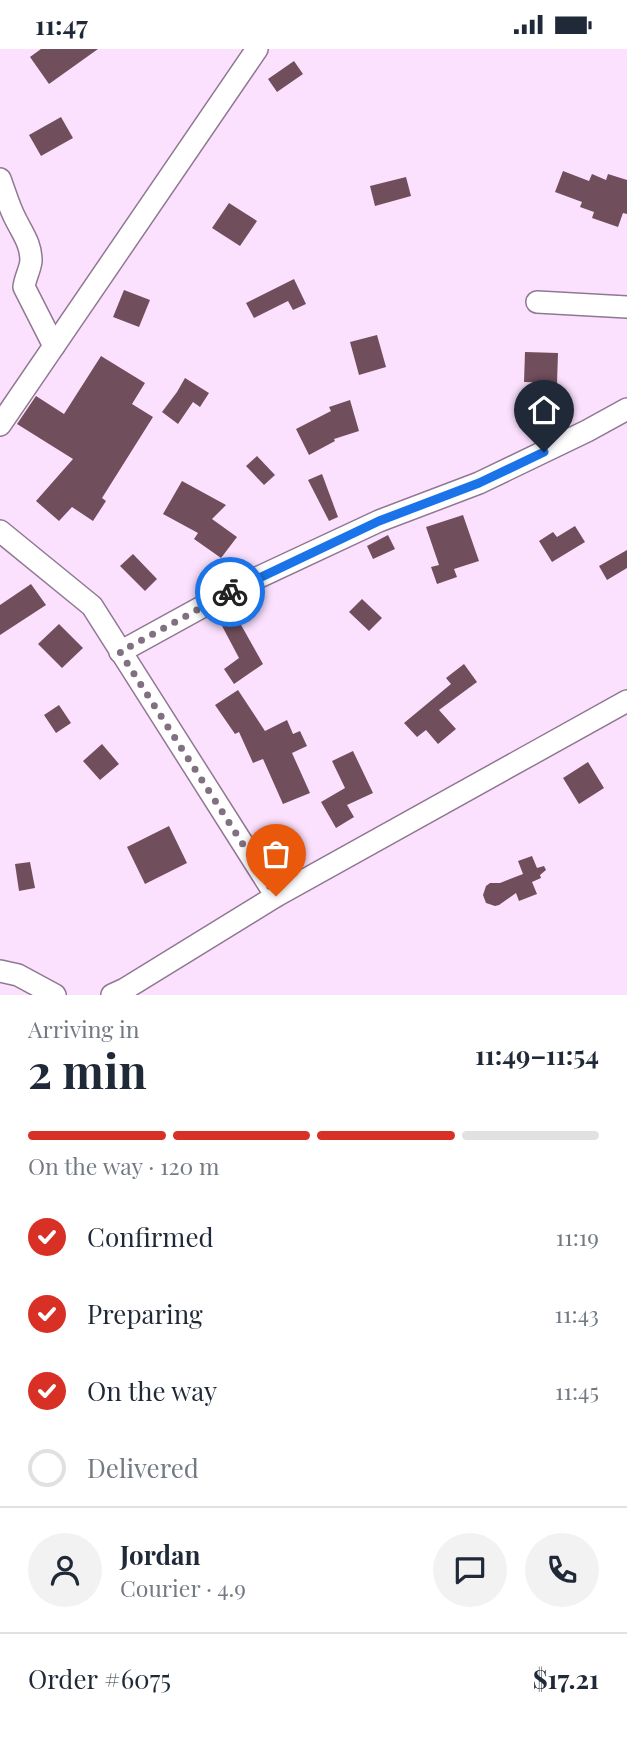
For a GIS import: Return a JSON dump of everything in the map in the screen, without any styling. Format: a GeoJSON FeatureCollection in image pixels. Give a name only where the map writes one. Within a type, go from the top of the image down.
{"type":"FeatureCollection","features":[{"type":"Feature","properties":{"kind":"street"},"geometry":{"type":"LineString","coordinates":[[0,425],[257,49]]}},
{"type":"Feature","properties":{"kind":"street"},"geometry":{"type":"LineString","coordinates":[[0,179],[29,247],[29,269],[24,287],[54,346]]}},
{"type":"Feature","properties":{"kind":"street"},"geometry":{"type":"LineString","coordinates":[[537,302],[627,307]]}},
{"type":"Feature","properties":{"kind":"street"},"geometry":{"type":"LineString","coordinates":[[120,652],[240,586],[379,521],[479,483],[627,409]]}},
{"type":"Feature","properties":{"kind":"street"},"geometry":{"type":"LineString","coordinates":[[0,531],[92,606],[276,896]]}},
{"type":"Feature","properties":{"kind":"street"},"geometry":{"type":"LineString","coordinates":[[112,995],[276,896],[627,701]]}},
{"type":"Feature","properties":{"kind":"street"},"geometry":{"type":"LineString","coordinates":[[0,971],[18,975],[55,995]]}},
{"type":"Feature","properties":{"kind":"building"},"geometry":{"type":"Polygon","coordinates":[[[41,49],[98,49],[49,84],[30,57],[41,49]]]}},
{"type":"Feature","properties":{"kind":"building"},"geometry":{"type":"Polygon","coordinates":[[[294,61],[303,74],[277,92],[268,79],[294,61]]]}},
{"type":"Feature","properties":{"kind":"building"},"geometry":{"type":"Polygon","coordinates":[[[61,117],[73,138],[41,156],[29,135],[61,117]]]}},
{"type":"Feature","properties":{"kind":"building"},"geometry":{"type":"Polygon","coordinates":[[[563,171],[589,181],[592,174],[606,180],[608,174],[627,180],[627,214],[623,213],[618,227],[592,218],[594,212],[580,207],[582,202],[555,192],[563,171]]]}},
{"type":"Feature","properties":{"kind":"building"},"geometry":{"type":"Polygon","coordinates":[[[406,177],[411,196],[375,206],[370,186],[406,177]]]}},
{"type":"Feature","properties":{"kind":"building"},"geometry":{"type":"Polygon","coordinates":[[[229,203],[257,221],[240,246],[212,228],[229,203]]]}},
{"type":"Feature","properties":{"kind":"building"},"geometry":{"type":"Polygon","coordinates":[[[294,279],[306,304],[293,310],[288,301],[254,318],[246,303],[294,279]]]}},
{"type":"Feature","properties":{"kind":"building"},"geometry":{"type":"Polygon","coordinates":[[[124,290],[150,300],[139,327],[113,317],[124,290]]]}},
{"type":"Feature","properties":{"kind":"building"},"geometry":{"type":"Polygon","coordinates":[[[377,335],[386,367],[359,375],[350,342],[377,335]]]}},
{"type":"Feature","properties":{"kind":"building"},"geometry":{"type":"Polygon","coordinates":[[[525,352],[558,353],[557,383],[524,382],[525,352]]]}},
{"type":"Feature","properties":{"kind":"building"},"geometry":{"type":"Polygon","coordinates":[[[101,356],[145,383],[132,404],[153,417],[102,498],[106,501],[93,521],[72,507],[59,521],[36,501],[73,459],[17,424],[36,396],[64,414],[101,356]]]}},
{"type":"Feature","properties":{"kind":"building"},"geometry":{"type":"Polygon","coordinates":[[[185,378],[209,393],[200,407],[193,402],[178,424],[162,412],[185,378]]]}},
{"type":"Feature","properties":{"kind":"building"},"geometry":{"type":"Polygon","coordinates":[[[350,400],[359,431],[334,439],[335,441],[309,455],[296,429],[331,411],[329,407],[350,400]]]}},
{"type":"Feature","properties":{"kind":"building"},"geometry":{"type":"Polygon","coordinates":[[[257,456],[275,475],[264,485],[246,466],[257,456]]]}},
{"type":"Feature","properties":{"kind":"building"},"geometry":{"type":"Polygon","coordinates":[[[322,474],[338,517],[329,521],[308,480],[322,474]]]}},
{"type":"Feature","properties":{"kind":"building"},"geometry":{"type":"Polygon","coordinates":[[[182,481],[226,505],[212,519],[237,537],[221,558],[194,539],[198,533],[163,514],[182,481]]]}},
{"type":"Feature","properties":{"kind":"building"},"geometry":{"type":"Polygon","coordinates":[[[463,515],[479,561],[454,569],[457,577],[437,584],[431,567],[439,565],[426,527],[463,515]]]}},
{"type":"Feature","properties":{"kind":"building"},"geometry":{"type":"Polygon","coordinates":[[[575,526],[585,542],[552,562],[539,541],[553,532],[557,537],[575,526]]]}},
{"type":"Feature","properties":{"kind":"building"},"geometry":{"type":"Polygon","coordinates":[[[388,535],[395,549],[373,559],[367,546],[388,535]]]}},
{"type":"Feature","properties":{"kind":"building"},"geometry":{"type":"Polygon","coordinates":[[[627,550],[627,568],[607,580],[599,566],[627,550]]]}},
{"type":"Feature","properties":{"kind":"building"},"geometry":{"type":"Polygon","coordinates":[[[133,554],[157,579],[145,591],[120,566],[133,554]]]}},
{"type":"Feature","properties":{"kind":"building"},"geometry":{"type":"Polygon","coordinates":[[[31,584],[46,605],[0,635],[0,605],[31,584]]]}},
{"type":"Feature","properties":{"kind":"building"},"geometry":{"type":"Polygon","coordinates":[[[362,599],[382,618],[369,631],[349,612],[362,599]]]}},
{"type":"Feature","properties":{"kind":"building"},"geometry":{"type":"Polygon","coordinates":[[[236,616],[263,664],[234,684],[224,669],[239,658],[221,624],[236,616]]]}},
{"type":"Feature","properties":{"kind":"building"},"geometry":{"type":"Polygon","coordinates":[[[59,624],[83,648],[62,668],[38,644],[59,624]]]}},
{"type":"Feature","properties":{"kind":"building"},"geometry":{"type":"Polygon","coordinates":[[[464,664],[477,682],[439,710],[456,729],[438,744],[426,730],[417,737],[404,723],[451,684],[446,678],[464,664]]]}},
{"type":"Feature","properties":{"kind":"building"},"geometry":{"type":"Polygon","coordinates":[[[238,690],[265,731],[287,720],[293,734],[300,731],[307,746],[292,753],[310,793],[283,804],[263,759],[253,763],[239,732],[235,734],[215,705],[238,690]]]}},
{"type":"Feature","properties":{"kind":"building"},"geometry":{"type":"Polygon","coordinates":[[[59,705],[71,723],[56,733],[44,715],[59,705]]]}},
{"type":"Feature","properties":{"kind":"building"},"geometry":{"type":"Polygon","coordinates":[[[102,744],[119,764],[100,780],[83,761],[102,744]]]}},
{"type":"Feature","properties":{"kind":"building"},"geometry":{"type":"Polygon","coordinates":[[[353,751],[373,793],[347,805],[354,817],[336,828],[321,802],[345,788],[332,761],[353,751]]]}},
{"type":"Feature","properties":{"kind":"building"},"geometry":{"type":"Polygon","coordinates":[[[588,762],[604,788],[579,804],[563,778],[588,762]]]}},
{"type":"Feature","properties":{"kind":"building"},"geometry":{"type":"Polygon","coordinates":[[[169,826],[187,863],[145,884],[127,847],[169,826]]]}},
{"type":"Feature","properties":{"kind":"building"},"geometry":{"type":"Polygon","coordinates":[[[532,856],[537,868],[544,866],[546,870],[540,875],[541,878],[532,882],[537,894],[519,901],[516,893],[499,905],[486,903],[483,895],[486,886],[523,874],[518,861],[532,856]]]}},
{"type":"Feature","properties":{"kind":"building"},"geometry":{"type":"Polygon","coordinates":[[[30,862],[35,888],[19,891],[15,864],[30,862]]]}},
{"type":"Feature","properties":{"kind":"way so far"},"geometry":{"type":"LineString","coordinates":[[230,592],[120,652],[276,896]]}},
{"type":"Feature","properties":{"kind":"route"},"geometry":{"type":"LineString","coordinates":[[230,592],[379,521],[479,483],[544,452]]}}]}
